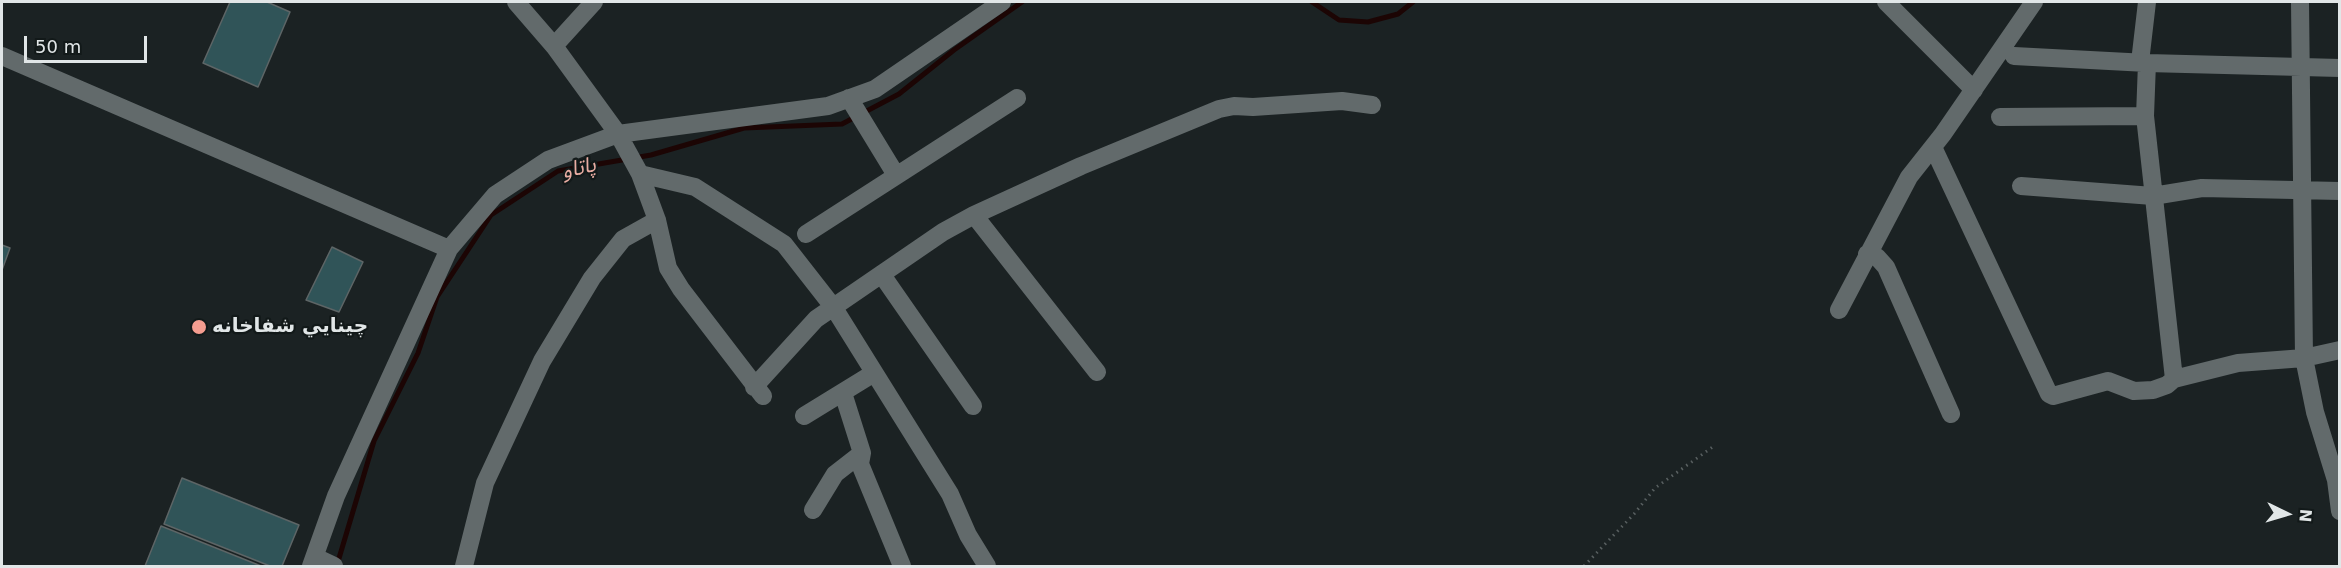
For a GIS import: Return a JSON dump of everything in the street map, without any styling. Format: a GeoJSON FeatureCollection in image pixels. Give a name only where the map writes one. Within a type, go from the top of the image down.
{"type":"FeatureCollection","features":[{"type":"Feature","properties":{"kind":"street"},"geometry":{"type":"LineString","coordinates":[[516,2],[554,46],[618,134],[640,174],[657,220],[668,268],[681,289],[758,392],[816,319],[943,232],[974,215],[1081,166],[1220,109],[1234,106],[1253,107],[1342,101],[1372,105]]}},
{"type":"Feature","properties":{"kind":"street"},"geometry":{"type":"LineString","coordinates":[[554,46],[594,2]]}},
{"type":"Feature","properties":{"kind":"street"},"geometry":{"type":"LineString","coordinates":[[333,566],[313,562],[336,496],[449,249],[495,195],[548,160],[618,134],[828,106],[875,89],[1002,2]]}},
{"type":"Feature","properties":{"kind":"street"},"geometry":{"type":"LineString","coordinates":[[1886,2],[1974,90]]}},
{"type":"Feature","properties":{"kind":"street"},"geometry":{"type":"LineString","coordinates":[[1839,310],[1909,177],[1974,90],[2034,2]]}},
{"type":"Feature","properties":{"kind":"street"},"geometry":{"type":"LineString","coordinates":[[2147,2],[2144,62],[2145,116],[2174,379]]}},
{"type":"Feature","properties":{"kind":"street"},"geometry":{"type":"LineString","coordinates":[[2300,2],[2304,358],[2315,412],[2332,442],[2340,511]]}},
{"type":"Feature","properties":{"kind":"street"},"geometry":{"type":"LineString","coordinates":[[2,56],[449,249]]}},
{"type":"Feature","properties":{"kind":"street"},"geometry":{"type":"LineString","coordinates":[[2014,56],[2340,68]]}},
{"type":"Feature","properties":{"kind":"street"},"geometry":{"type":"LineString","coordinates":[[849,98],[896,175]]}},
{"type":"Feature","properties":{"kind":"street"},"geometry":{"type":"LineString","coordinates":[[806,234],[1017,98]]}},
{"type":"Feature","properties":{"kind":"street"},"geometry":{"type":"LineString","coordinates":[[2000,117],[2145,116]]}},
{"type":"Feature","properties":{"kind":"street"},"geometry":{"type":"LineString","coordinates":[[1933,147],[2049,394],[2057,397],[2108,381],[2134,391],[2153,390],[2167,385],[2174,379],[2238,363],[2304,358],[2340,350]]}},
{"type":"Feature","properties":{"kind":"street"},"geometry":{"type":"LineString","coordinates":[[640,174],[695,187],[784,244],[834,308],[950,494],[968,535],[987,567]]}},
{"type":"Feature","properties":{"kind":"street"},"geometry":{"type":"LineString","coordinates":[[2021,186],[2153,196],[2202,188],[2340,191]]}},
{"type":"Feature","properties":{"kind":"street"},"geometry":{"type":"LineString","coordinates":[[974,215],[1097,372]]}},
{"type":"Feature","properties":{"kind":"street"},"geometry":{"type":"LineString","coordinates":[[464,567],[485,483],[543,360],[592,279],[623,239],[657,220]]}},
{"type":"Feature","properties":{"kind":"street"},"geometry":{"type":"LineString","coordinates":[[1867,254],[1877,257],[1886,267],[1951,414]]}},
{"type":"Feature","properties":{"kind":"street"},"geometry":{"type":"LineString","coordinates":[[882,274],[973,406]]}},
{"type":"Feature","properties":{"kind":"street"},"geometry":{"type":"LineString","coordinates":[[804,416],[874,373]]}},
{"type":"Feature","properties":{"kind":"street"},"geometry":{"type":"LineString","coordinates":[[843,393],[862,453],[860,464],[902,567]]}},
{"type":"Feature","properties":{"kind":"street"},"geometry":{"type":"LineString","coordinates":[[813,510],[835,474],[862,453]]}},
{"type":"Feature","properties":{"kind":"path"},"geometry":{"type":"LineString","coordinates":[[1584,567],[1655,488],[1714,446]]}},
{"type":"Feature","properties":{"kind":"building"},"geometry":{"type":"Polygon","coordinates":[[[230,2],[267,2],[290,12],[258,87],[203,63],[230,2]]]}},
{"type":"Feature","properties":{"kind":"building"},"geometry":{"type":"Polygon","coordinates":[[[2,245],[10,248],[2,270],[2,245]]]}},
{"type":"Feature","properties":{"kind":"building"},"geometry":{"type":"Polygon","coordinates":[[[332,247],[363,262],[339,312],[306,300],[332,247]]]}},
{"type":"Feature","properties":{"kind":"building"},"geometry":{"type":"Polygon","coordinates":[[[182,478],[299,525],[282,566],[270,566],[164,524],[182,478]]]}},
{"type":"Feature","properties":{"kind":"building"},"geometry":{"type":"Polygon","coordinates":[[[161,526],[261,566],[145,566],[161,526]]]}},
{"type":"Feature","properties":{"kind":"waterway","name":"پاتاو"},"geometry":{"type":"LineString","coordinates":[[337,565],[374,441],[418,353],[437,297],[491,215],[558,171],[651,155],[744,128],[842,124],[899,94],[954,50],[1022,2]]}},
{"type":"Feature","properties":{"kind":"waterway","name":"پاتاو"},"geometry":{"type":"LineString","coordinates":[[1312,2],[1339,20],[1368,22],[1398,14],[1413,2]]}},
{"type":"Feature","properties":{"kind":"place","name":"چينايي شفاخانه"},"geometry":{"type":"Point","coordinates":[199,327]}}]}
